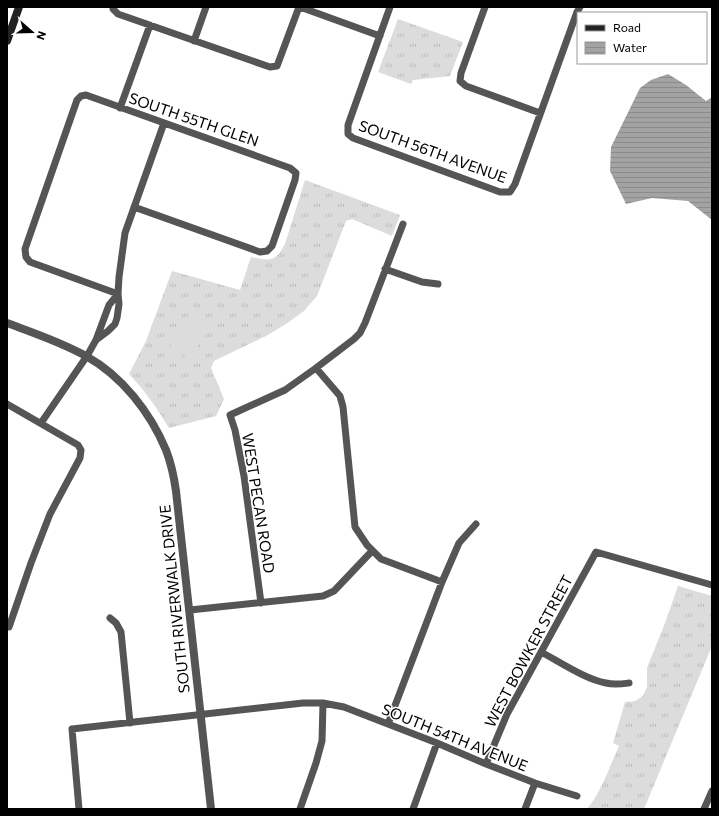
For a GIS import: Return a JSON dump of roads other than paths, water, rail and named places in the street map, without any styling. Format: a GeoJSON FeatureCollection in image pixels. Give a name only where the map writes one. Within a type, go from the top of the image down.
{"type":"FeatureCollection","features":[{"type":"Feature","properties":{"kind":"main road"},"geometry":{"type":"LineString","coordinates":[[7,40],[19,7]]}},
{"type":"Feature","properties":{"kind":"street"},"geometry":{"type":"LineString","coordinates":[[194,41],[206,7]]}},
{"type":"Feature","properties":{"kind":"street"},"geometry":{"type":"LineString","coordinates":[[114,8],[118,14],[270,67],[276,66],[280,58],[300,7],[380,36],[390,7]]}},
{"type":"Feature","properties":{"kind":"street"},"geometry":{"type":"LineString","coordinates":[[485,7],[461,73],[460,81],[466,86],[540,113],[580,7]]}},
{"type":"Feature","properties":{"kind":"street"},"geometry":{"type":"LineString","coordinates":[[120,108],[150,25]]}},
{"type":"Feature","properties":{"kind":"street","name":"SOUTH 56TH AVENUE"},"geometry":{"type":"LineString","coordinates":[[380,36],[348,125],[348,134],[353,138],[500,192],[510,192],[515,184],[540,113]]}},
{"type":"Feature","properties":{"kind":"street","name":"SOUTH 55TH GLEN"},"geometry":{"type":"LineString","coordinates":[[118,294],[30,262],[26,256],[25,249],[77,100],[81,96],[86,95],[290,168],[296,173],[296,180],[272,246],[267,251],[260,252],[134,207]]}},
{"type":"Feature","properties":{"kind":"street"},"geometry":{"type":"LineString","coordinates":[[96,340],[115,324],[117,318],[121,252],[125,233],[164,123]]}},
{"type":"Feature","properties":{"kind":"street","name":"WEST PECAN ROAD"},"geometry":{"type":"LineString","coordinates":[[261,603],[244,476],[235,430],[230,415],[285,390],[316,368],[360,333],[403,224]]}},
{"type":"Feature","properties":{"kind":"street"},"geometry":{"type":"LineString","coordinates":[[385,269],[422,282],[438,284]]}},
{"type":"Feature","properties":{"kind":"street"},"geometry":{"type":"LineString","coordinates":[[41,423],[87,356],[96,340],[109,305],[118,294]]}},
{"type":"Feature","properties":{"kind":"street"},"geometry":{"type":"LineString","coordinates":[[106,313],[117,318]]}},
{"type":"Feature","properties":{"kind":"street","name":"SOUTH RIVERWALK DRIVE"},"geometry":{"type":"LineString","coordinates":[[7,323],[53,340],[87,356],[104,368],[119,380],[134,396],[166,450],[172,469],[176,491],[212,809]]}},
{"type":"Feature","properties":{"kind":"street"},"geometry":{"type":"LineString","coordinates":[[316,368],[340,396],[344,407],[355,527],[372,551],[381,559],[442,582]]}},
{"type":"Feature","properties":{"kind":"street"},"geometry":{"type":"LineString","coordinates":[[7,404],[78,445],[82,450],[80,458],[50,514],[30,563],[8,626]]}},
{"type":"Feature","properties":{"kind":"street"},"geometry":{"type":"LineString","coordinates":[[388,724],[442,582],[459,543],[476,524]]}},
{"type":"Feature","properties":{"kind":"street"},"geometry":{"type":"LineString","coordinates":[[190,610],[323,596],[334,591],[372,551]]}},
{"type":"Feature","properties":{"kind":"street","name":"WEST BOWKER STREET"},"geometry":{"type":"LineString","coordinates":[[486,764],[507,714],[596,552],[712,585]]}},
{"type":"Feature","properties":{"kind":"street"},"geometry":{"type":"LineString","coordinates":[[110,618],[116,623],[121,632],[130,723]]}},
{"type":"Feature","properties":{"kind":"street"},"geometry":{"type":"LineString","coordinates":[[541,652],[584,675],[605,683],[616,685],[628,683]]}},
{"type":"Feature","properties":{"kind":"street","name":"SOUTH 54TH AVENUE"},"geometry":{"type":"LineString","coordinates":[[79,809],[72,729],[303,703],[323,703],[344,707],[535,783],[577,796]]}},
{"type":"Feature","properties":{"kind":"street"},"geometry":{"type":"LineString","coordinates":[[300,809],[322,742],[323,703]]}},
{"type":"Feature","properties":{"kind":"street"},"geometry":{"type":"LineString","coordinates":[[413,809],[437,743]]}},
{"type":"Feature","properties":{"kind":"street"},"geometry":{"type":"LineString","coordinates":[[525,809],[535,783]]}},
{"type":"Feature","properties":{"kind":"street"},"geometry":{"type":"LineString","coordinates":[[704,809],[712,791]]}},
{"type":"Feature","properties":{"kind":"water"},"geometry":{"type":"Polygon","coordinates":[[[668,74],[686,85],[706,101],[712,97],[712,220],[688,201],[652,198],[626,204],[610,171],[611,147],[640,88],[651,80],[668,74]]]}}]}
